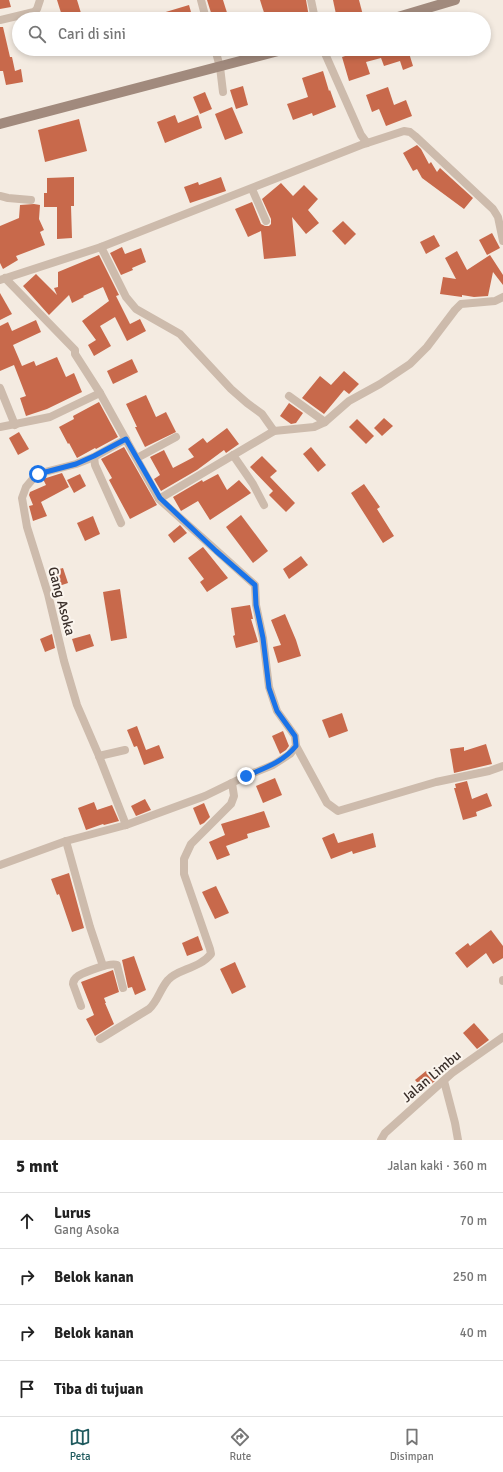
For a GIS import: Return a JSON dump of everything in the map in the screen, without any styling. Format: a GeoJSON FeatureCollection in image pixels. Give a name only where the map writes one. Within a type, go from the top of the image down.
{"type":"FeatureCollection","features":[{"type":"Feature","properties":{"kind":"street"},"geometry":{"type":"LineString","coordinates":[[34,12],[37,9],[40,0]]}},
{"type":"Feature","properties":{"kind":"street"},"geometry":{"type":"LineString","coordinates":[[201,0],[204,12]]}},
{"type":"Feature","properties":{"kind":"street"},"geometry":{"type":"LineString","coordinates":[[311,0],[314,12]]}},
{"type":"Feature","properties":{"kind":"street"},"geometry":{"type":"LineString","coordinates":[[415,12],[455,0]]}},
{"type":"Feature","properties":{"kind":"street"},"geometry":{"type":"LineString","coordinates":[[0,20],[12,17]]}},
{"type":"Feature","properties":{"kind":"street"},"geometry":{"type":"LineString","coordinates":[[217,56],[224,92]]}},
{"type":"Feature","properties":{"kind":"street"},"geometry":{"type":"LineString","coordinates":[[0,124],[260,56]]}},
{"type":"Feature","properties":{"kind":"street"},"geometry":{"type":"LineString","coordinates":[[326,56],[361,135],[367,143]]}},
{"type":"Feature","properties":{"kind":"street"},"geometry":{"type":"LineString","coordinates":[[503,241],[500,215],[410,132],[404,131],[367,143],[101,247],[3,279],[76,350],[75,354],[100,393],[160,498],[216,551],[255,585],[256,605],[263,638],[269,688],[277,711],[295,736],[296,746],[327,803],[338,811],[436,782],[483,773],[503,766]]}},
{"type":"Feature","properties":{"kind":"street"},"geometry":{"type":"LineString","coordinates":[[252,189],[266,221]]}},
{"type":"Feature","properties":{"kind":"street"},"geometry":{"type":"LineString","coordinates":[[0,196],[31,200]]}},
{"type":"Feature","properties":{"kind":"street"},"geometry":{"type":"LineString","coordinates":[[101,247],[126,297],[136,309],[180,334],[231,389],[262,414],[274,431]]}},
{"type":"Feature","properties":{"kind":"street"},"geometry":{"type":"LineString","coordinates":[[160,498],[274,431],[314,427],[325,422],[349,401],[380,384],[410,364],[427,346],[461,304],[495,301],[503,297]]}},
{"type":"Feature","properties":{"kind":"street"},"geometry":{"type":"LineString","coordinates":[[0,388],[15,425]]}},
{"type":"Feature","properties":{"kind":"street"},"geometry":{"type":"LineString","coordinates":[[0,427],[50,417],[100,393]]}},
{"type":"Feature","properties":{"kind":"street"},"geometry":{"type":"LineString","coordinates":[[289,396],[325,422]]}},
{"type":"Feature","properties":{"kind":"street"},"geometry":{"type":"LineString","coordinates":[[137,458],[176,437]]}},
{"type":"Feature","properties":{"kind":"street","name":"Gang Asoka"},"geometry":{"type":"LineString","coordinates":[[126,439],[76,464],[38,474],[26,487],[22,498],[27,527],[48,594],[64,661],[77,705],[126,825]]}},
{"type":"Feature","properties":{"kind":"street"},"geometry":{"type":"LineString","coordinates":[[94,456],[95,465],[121,523]]}},
{"type":"Feature","properties":{"kind":"street"},"geometry":{"type":"LineString","coordinates":[[233,456],[253,484],[264,505]]}},
{"type":"Feature","properties":{"kind":"street"},"geometry":{"type":"LineString","coordinates":[[0,865],[66,841],[126,825],[205,796],[272,765],[290,754],[296,746]]}},
{"type":"Feature","properties":{"kind":"street"},"geometry":{"type":"LineString","coordinates":[[99,756],[125,750]]}},
{"type":"Feature","properties":{"kind":"street"},"geometry":{"type":"LineString","coordinates":[[100,1039],[149,1009],[154,1004],[168,980],[203,962],[211,954],[184,874],[184,859],[191,844],[231,804],[234,796],[232,784]]}},
{"type":"Feature","properties":{"kind":"street"},"geometry":{"type":"LineString","coordinates":[[66,841],[90,927],[103,966]]}},
{"type":"Feature","properties":{"kind":"street"},"geometry":{"type":"LineString","coordinates":[[81,1006],[73,982],[77,976],[103,966],[113,964],[117,965],[123,988]]}},
{"type":"Feature","properties":{"kind":"street","name":"Jalan Limbu"},"geometry":{"type":"LineString","coordinates":[[381,1140],[385,1133],[452,1073],[503,1037]]}},
{"type":"Feature","properties":{"kind":"street"},"geometry":{"type":"LineString","coordinates":[[444,1081],[455,1122],[458,1140]]}},
{"type":"Feature","properties":{"kind":"building"},"geometry":{"type":"Polygon","coordinates":[[[0,0],[9,0],[11,7],[0,9],[0,0]]]}},
{"type":"Feature","properties":{"kind":"building"},"geometry":{"type":"Polygon","coordinates":[[[57,0],[77,0],[81,12],[61,12],[57,0]]]}},
{"type":"Feature","properties":{"kind":"building"},"geometry":{"type":"Polygon","coordinates":[[[207,0],[223,0],[227,12],[211,12],[207,0]]]}},
{"type":"Feature","properties":{"kind":"building"},"geometry":{"type":"Polygon","coordinates":[[[260,0],[306,0],[308,12],[264,12],[260,0]]]}},
{"type":"Feature","properties":{"kind":"building"},"geometry":{"type":"Polygon","coordinates":[[[333,0],[359,0],[362,12],[336,12],[333,0]]]}},
{"type":"Feature","properties":{"kind":"building"},"geometry":{"type":"Polygon","coordinates":[[[189,5],[191,12],[166,12],[189,5]]]}},
{"type":"Feature","properties":{"kind":"building"},"geometry":{"type":"Polygon","coordinates":[[[0,27],[3,27],[15,71],[21,69],[23,82],[6,85],[3,71],[0,71],[0,27]]]}},
{"type":"Feature","properties":{"kind":"building"},"geometry":{"type":"Polygon","coordinates":[[[410,56],[413,66],[403,70],[400,61],[384,66],[381,58],[366,62],[370,74],[349,81],[342,57],[410,56]]]}},
{"type":"Feature","properties":{"kind":"building"},"geometry":{"type":"Polygon","coordinates":[[[323,71],[336,107],[313,116],[312,113],[293,120],[287,104],[308,97],[302,78],[323,71]]]}},
{"type":"Feature","properties":{"kind":"building"},"geometry":{"type":"Polygon","coordinates":[[[243,86],[248,105],[236,109],[230,90],[243,86]]]}},
{"type":"Feature","properties":{"kind":"building"},"geometry":{"type":"Polygon","coordinates":[[[388,87],[394,105],[406,100],[412,116],[386,126],[379,109],[372,112],[366,95],[388,87]]]}},
{"type":"Feature","properties":{"kind":"building"},"geometry":{"type":"Polygon","coordinates":[[[205,92],[212,109],[200,114],[193,97],[205,92]]]}},
{"type":"Feature","properties":{"kind":"building"},"geometry":{"type":"Polygon","coordinates":[[[232,107],[243,133],[225,140],[215,114],[232,107]]]}},
{"type":"Feature","properties":{"kind":"building"},"geometry":{"type":"Polygon","coordinates":[[[175,115],[178,123],[198,115],[202,128],[165,143],[157,122],[175,115]]]}},
{"type":"Feature","properties":{"kind":"building"},"geometry":{"type":"Polygon","coordinates":[[[79,119],[87,151],[45,162],[38,130],[79,119]]]}},
{"type":"Feature","properties":{"kind":"building"},"geometry":{"type":"Polygon","coordinates":[[[417,145],[421,149],[429,164],[431,162],[437,172],[440,168],[473,198],[464,209],[422,178],[417,169],[413,171],[403,153],[417,145]]]}},
{"type":"Feature","properties":{"kind":"building"},"geometry":{"type":"Polygon","coordinates":[[[74,177],[74,206],[71,206],[72,238],[57,239],[57,207],[44,207],[44,193],[47,193],[47,178],[74,177]]]}},
{"type":"Feature","properties":{"kind":"building"},"geometry":{"type":"Polygon","coordinates":[[[221,177],[226,191],[190,203],[184,187],[198,182],[199,185],[221,177]]]}},
{"type":"Feature","properties":{"kind":"building"},"geometry":{"type":"Polygon","coordinates":[[[281,183],[293,196],[304,185],[318,199],[308,210],[319,223],[306,234],[292,217],[296,256],[264,259],[261,231],[248,237],[235,209],[252,202],[261,224],[269,226],[271,224],[271,219],[262,199],[281,183]]]}},
{"type":"Feature","properties":{"kind":"building"},"geometry":{"type":"Polygon","coordinates":[[[20,205],[40,205],[39,219],[44,230],[40,232],[45,245],[16,256],[18,260],[3,269],[0,263],[0,226],[19,218],[20,205]]]}},
{"type":"Feature","properties":{"kind":"building"},"geometry":{"type":"Polygon","coordinates":[[[343,221],[356,234],[345,245],[332,231],[343,221]]]}},
{"type":"Feature","properties":{"kind":"building"},"geometry":{"type":"Polygon","coordinates":[[[492,233],[500,248],[487,255],[479,240],[492,233]]]}},
{"type":"Feature","properties":{"kind":"building"},"geometry":{"type":"Polygon","coordinates":[[[434,235],[440,246],[426,254],[420,242],[434,235]]]}},
{"type":"Feature","properties":{"kind":"building"},"geometry":{"type":"Polygon","coordinates":[[[122,247],[125,254],[141,248],[146,262],[121,275],[110,253],[122,247]]]}},
{"type":"Feature","properties":{"kind":"building"},"geometry":{"type":"Polygon","coordinates":[[[457,251],[467,270],[490,255],[503,275],[503,285],[493,272],[488,296],[474,297],[462,295],[462,297],[440,294],[443,277],[456,279],[445,258],[457,251]]]}},
{"type":"Feature","properties":{"kind":"building"},"geometry":{"type":"Polygon","coordinates":[[[99,255],[119,295],[116,296],[130,324],[140,319],[146,331],[127,341],[115,317],[100,326],[111,346],[94,356],[88,345],[96,340],[82,321],[109,301],[103,287],[72,303],[69,295],[49,315],[23,286],[36,274],[57,295],[54,288],[58,287],[58,272],[99,255]]]}},
{"type":"Feature","properties":{"kind":"building"},"geometry":{"type":"Polygon","coordinates":[[[0,293],[12,314],[0,320],[0,293]]]}},
{"type":"Feature","properties":{"kind":"building"},"geometry":{"type":"Polygon","coordinates":[[[36,320],[41,332],[13,345],[22,366],[34,361],[36,366],[57,357],[66,377],[74,373],[82,392],[47,409],[26,416],[20,398],[26,396],[14,365],[0,371],[0,326],[8,322],[12,331],[36,320]]]}},
{"type":"Feature","properties":{"kind":"building"},"geometry":{"type":"Polygon","coordinates":[[[132,359],[138,372],[113,384],[107,371],[132,359]]]}},
{"type":"Feature","properties":{"kind":"building"},"geometry":{"type":"Polygon","coordinates":[[[344,371],[359,384],[349,394],[344,390],[324,414],[302,398],[320,376],[331,385],[344,371]]]}},
{"type":"Feature","properties":{"kind":"building"},"geometry":{"type":"Polygon","coordinates":[[[146,395],[156,417],[166,412],[176,432],[145,447],[126,404],[146,395]]]}},
{"type":"Feature","properties":{"kind":"building"},"geometry":{"type":"Polygon","coordinates":[[[99,402],[118,437],[77,458],[59,427],[74,419],[73,416],[99,402]]]}},
{"type":"Feature","properties":{"kind":"building"},"geometry":{"type":"Polygon","coordinates":[[[289,403],[303,413],[296,423],[291,424],[280,416],[289,403]]]}},
{"type":"Feature","properties":{"kind":"building"},"geometry":{"type":"Polygon","coordinates":[[[384,418],[393,426],[382,436],[374,428],[384,418]]]}},
{"type":"Feature","properties":{"kind":"building"},"geometry":{"type":"Polygon","coordinates":[[[357,419],[374,436],[366,444],[349,427],[357,419]]]}},
{"type":"Feature","properties":{"kind":"building"},"geometry":{"type":"Polygon","coordinates":[[[227,428],[239,444],[226,453],[224,450],[197,470],[161,491],[154,479],[160,475],[150,457],[164,450],[173,468],[194,457],[188,449],[203,438],[207,443],[227,428]]]}},
{"type":"Feature","properties":{"kind":"building"},"geometry":{"type":"Polygon","coordinates":[[[19,432],[29,449],[18,455],[9,438],[19,432]]]}},
{"type":"Feature","properties":{"kind":"building"},"geometry":{"type":"Polygon","coordinates":[[[124,447],[157,505],[130,519],[109,480],[112,478],[101,459],[124,447]]]}},
{"type":"Feature","properties":{"kind":"building"},"geometry":{"type":"Polygon","coordinates":[[[311,447],[326,465],[318,472],[303,454],[311,447]]]}},
{"type":"Feature","properties":{"kind":"building"},"geometry":{"type":"Polygon","coordinates":[[[262,456],[277,471],[270,477],[295,503],[286,512],[269,495],[273,491],[250,467],[262,456]]]}},
{"type":"Feature","properties":{"kind":"building"},"geometry":{"type":"Polygon","coordinates":[[[62,473],[69,487],[41,502],[47,516],[33,521],[29,506],[33,505],[29,495],[30,492],[46,485],[43,479],[62,473]]]}},
{"type":"Feature","properties":{"kind":"building"},"geometry":{"type":"Polygon","coordinates":[[[80,474],[86,486],[74,493],[67,480],[80,474]]]}},
{"type":"Feature","properties":{"kind":"building"},"geometry":{"type":"Polygon","coordinates":[[[218,474],[227,490],[239,480],[251,493],[210,520],[198,501],[181,511],[173,497],[202,480],[203,482],[218,474]]]}},
{"type":"Feature","properties":{"kind":"building"},"geometry":{"type":"Polygon","coordinates":[[[364,484],[380,507],[377,509],[394,536],[383,543],[351,493],[364,484]]]}},
{"type":"Feature","properties":{"kind":"building"},"geometry":{"type":"Polygon","coordinates":[[[241,515],[268,551],[253,563],[226,527],[241,515]]]}},
{"type":"Feature","properties":{"kind":"building"},"geometry":{"type":"Polygon","coordinates":[[[93,516],[100,534],[85,541],[77,523],[93,516]]]}},
{"type":"Feature","properties":{"kind":"building"},"geometry":{"type":"Polygon","coordinates":[[[180,525],[187,533],[174,543],[168,535],[180,525]]]}},
{"type":"Feature","properties":{"kind":"building"},"geometry":{"type":"Polygon","coordinates":[[[203,547],[228,578],[207,592],[200,582],[204,579],[188,558],[203,547]]]}},
{"type":"Feature","properties":{"kind":"building"},"geometry":{"type":"Polygon","coordinates":[[[301,556],[308,565],[289,579],[283,569],[301,556]]]}},
{"type":"Feature","properties":{"kind":"building"},"geometry":{"type":"Polygon","coordinates":[[[63,568],[68,583],[53,588],[48,572],[63,568]]]}},
{"type":"Feature","properties":{"kind":"building"},"geometry":{"type":"Polygon","coordinates":[[[120,589],[127,638],[111,641],[103,592],[120,589]]]}},
{"type":"Feature","properties":{"kind":"building"},"geometry":{"type":"Polygon","coordinates":[[[250,605],[253,619],[251,619],[258,642],[236,648],[233,636],[235,635],[231,608],[250,605]]]}},
{"type":"Feature","properties":{"kind":"building"},"geometry":{"type":"Polygon","coordinates":[[[285,614],[301,656],[278,663],[273,647],[281,645],[271,620],[285,614]]]}},
{"type":"Feature","properties":{"kind":"building"},"geometry":{"type":"Polygon","coordinates":[[[52,634],[55,648],[45,652],[40,639],[52,634]]]}},
{"type":"Feature","properties":{"kind":"building"},"geometry":{"type":"Polygon","coordinates":[[[90,634],[94,646],[76,652],[72,639],[90,634]]]}},
{"type":"Feature","properties":{"kind":"building"},"geometry":{"type":"Polygon","coordinates":[[[342,713],[348,731],[329,738],[322,720],[342,713]]]}},
{"type":"Feature","properties":{"kind":"building"},"geometry":{"type":"Polygon","coordinates":[[[137,726],[146,750],[159,745],[164,758],[144,765],[137,746],[134,747],[127,730],[137,726]]]}},
{"type":"Feature","properties":{"kind":"building"},"geometry":{"type":"Polygon","coordinates":[[[283,731],[289,746],[280,754],[272,736],[283,731]]]}},
{"type":"Feature","properties":{"kind":"building"},"geometry":{"type":"Polygon","coordinates":[[[486,744],[492,764],[454,773],[450,749],[464,747],[464,751],[486,744]]]}},
{"type":"Feature","properties":{"kind":"building"},"geometry":{"type":"Polygon","coordinates":[[[275,778],[282,795],[263,803],[256,786],[275,778]]]}},
{"type":"Feature","properties":{"kind":"building"},"geometry":{"type":"Polygon","coordinates":[[[467,781],[472,799],[487,793],[492,806],[476,812],[477,816],[463,820],[454,788],[456,788],[455,784],[467,781]]]}},
{"type":"Feature","properties":{"kind":"building"},"geometry":{"type":"Polygon","coordinates":[[[145,799],[151,810],[136,816],[131,806],[145,799]]]}},
{"type":"Feature","properties":{"kind":"building"},"geometry":{"type":"Polygon","coordinates":[[[94,802],[97,810],[112,805],[119,821],[103,824],[86,830],[78,808],[94,802]]]}},
{"type":"Feature","properties":{"kind":"building"},"geometry":{"type":"Polygon","coordinates":[[[204,803],[210,817],[200,825],[193,808],[204,803]]]}},
{"type":"Feature","properties":{"kind":"building"},"geometry":{"type":"Polygon","coordinates":[[[264,811],[270,827],[247,834],[248,838],[226,846],[230,855],[217,860],[209,842],[225,835],[221,824],[264,811]]]}},
{"type":"Feature","properties":{"kind":"building"},"geometry":{"type":"Polygon","coordinates":[[[334,833],[338,843],[373,833],[376,847],[353,854],[352,851],[331,859],[322,838],[334,833]]]}},
{"type":"Feature","properties":{"kind":"building"},"geometry":{"type":"Polygon","coordinates":[[[69,873],[84,928],[72,932],[59,894],[57,895],[51,879],[69,873]]]}},
{"type":"Feature","properties":{"kind":"building"},"geometry":{"type":"Polygon","coordinates":[[[216,886],[229,913],[215,919],[202,892],[216,886]]]}},
{"type":"Feature","properties":{"kind":"building"},"geometry":{"type":"Polygon","coordinates":[[[491,930],[503,946],[503,958],[493,964],[486,953],[467,968],[455,953],[468,943],[470,946],[491,930]]]}},
{"type":"Feature","properties":{"kind":"building"},"geometry":{"type":"Polygon","coordinates":[[[198,936],[203,950],[187,956],[182,943],[198,936]]]}},
{"type":"Feature","properties":{"kind":"building"},"geometry":{"type":"Polygon","coordinates":[[[134,956],[146,990],[135,995],[132,987],[128,988],[122,960],[134,956]]]}},
{"type":"Feature","properties":{"kind":"building"},"geometry":{"type":"Polygon","coordinates":[[[235,962],[246,987],[232,994],[220,969],[235,962]]]}},
{"type":"Feature","properties":{"kind":"building"},"geometry":{"type":"Polygon","coordinates":[[[113,970],[119,992],[104,998],[114,1024],[95,1036],[86,1019],[94,1015],[81,982],[113,970]]]}},
{"type":"Feature","properties":{"kind":"building"},"geometry":{"type":"Polygon","coordinates":[[[474,1023],[489,1040],[477,1049],[463,1033],[474,1023]]]}},
{"type":"Feature","properties":{"kind":"building"},"geometry":{"type":"Polygon","coordinates":[[[426,1071],[435,1081],[424,1090],[415,1080],[426,1071]]]}},
{"type":"Feature","properties":{"kind":"route"},"geometry":{"type":"LineString","coordinates":[[38,474],[76,464],[126,439],[160,498],[216,551],[255,585],[256,605],[263,638],[269,688],[277,711],[295,736],[296,746],[290,754],[272,765],[246,776]]}}]}
